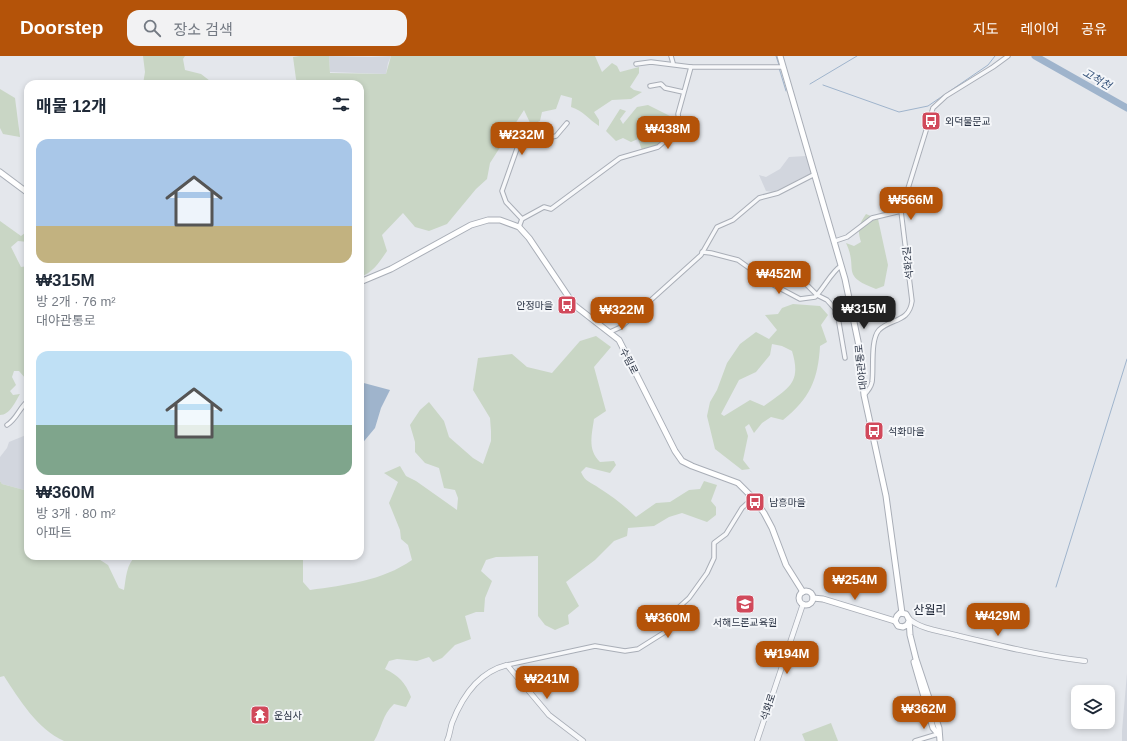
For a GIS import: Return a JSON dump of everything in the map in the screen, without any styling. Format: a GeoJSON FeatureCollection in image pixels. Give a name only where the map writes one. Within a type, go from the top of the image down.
{"type":"FeatureCollection","features":[{"type":"Feature","properties":{"kind":"main road","name":"대야관통로"},"geometry":{"type":"LineString","coordinates":[[780,56],[780,67],[815,174],[842,266],[859,346],[864,396],[886,496],[902,613]]}},
{"type":"Feature","properties":{"kind":"main road"},"geometry":{"type":"LineString","coordinates":[[0,172],[24,190]]}},
{"type":"Feature","properties":{"kind":"main road"},"geometry":{"type":"LineString","coordinates":[[364,280],[391,269],[471,225],[488,220],[500,220],[519,227]]}},
{"type":"Feature","properties":{"kind":"main road","name":"수림로"},"geometry":{"type":"LineString","coordinates":[[519,227],[526,234],[574,305],[619,340],[675,451],[682,461],[738,483],[753,498],[764,513],[772,528],[786,565],[803,592],[809,592],[812,598],[895,621]]}},
{"type":"Feature","properties":{"kind":"main road"},"geometry":{"type":"LineString","coordinates":[[803,592],[799,598],[803,604],[810,603],[812,598]]}},
{"type":"Feature","properties":{"kind":"main road"},"geometry":{"type":"LineString","coordinates":[[938,734],[939,728],[916,659],[908,622],[902,613],[896,616],[895,621],[907,636],[933,728],[938,734],[940,741]]}},
{"type":"Feature","properties":{"kind":"main road"},"geometry":{"type":"LineString","coordinates":[[900,627],[908,622]]}},
{"type":"Feature","properties":{"kind":"street"},"geometry":{"type":"LineString","coordinates":[[671,56],[673,63]]}},
{"type":"Feature","properties":{"kind":"street","name":"석화2길"},"geometry":{"type":"LineString","coordinates":[[864,396],[872,384],[875,340],[879,330],[902,318],[911,309],[912,301],[901,211],[935,104],[1007,57]]}},
{"type":"Feature","properties":{"kind":"street"},"geometry":{"type":"LineString","coordinates":[[636,64],[651,62],[673,63],[691,67],[780,67]]}},
{"type":"Feature","properties":{"kind":"street"},"geometry":{"type":"LineString","coordinates":[[519,227],[522,219],[544,207],[551,209],[620,158],[658,147],[670,138],[680,128],[678,114],[691,67]]}},
{"type":"Feature","properties":{"kind":"street"},"geometry":{"type":"LineString","coordinates":[[650,86],[661,84],[665,88],[684,92]]}},
{"type":"Feature","properties":{"kind":"street"},"geometry":{"type":"LineString","coordinates":[[522,219],[506,202],[502,190],[519,142],[524,138],[534,141],[556,136],[567,123]]}},
{"type":"Feature","properties":{"kind":"street"},"geometry":{"type":"LineString","coordinates":[[610,332],[621,327],[702,252],[718,227],[733,220],[759,198],[778,193],[815,174]]}},
{"type":"Feature","properties":{"kind":"street"},"geometry":{"type":"LineString","coordinates":[[835,241],[847,237],[872,218],[901,211]]}},
{"type":"Feature","properties":{"kind":"street"},"geometry":{"type":"LineString","coordinates":[[702,252],[738,260],[770,283],[786,290],[800,299],[815,297],[829,281],[835,270],[842,266]]}},
{"type":"Feature","properties":{"kind":"street"},"geometry":{"type":"LineString","coordinates":[[806,284],[817,295],[827,300],[835,309],[838,317],[845,358]]}},
{"type":"Feature","properties":{"kind":"street"},"geometry":{"type":"LineString","coordinates":[[7,425],[13,421],[20,407],[24,404]]}},
{"type":"Feature","properties":{"kind":"street"},"geometry":{"type":"LineString","coordinates":[[447,741],[452,722],[468,693],[487,673],[507,665],[595,646],[615,650],[632,651],[665,632],[671,625],[678,608],[689,598],[707,574],[714,558],[714,542],[726,534],[742,508],[753,498]]}},
{"type":"Feature","properties":{"kind":"street","name":"석화로"},"geometry":{"type":"LineString","coordinates":[[757,741],[803,604]]}},
{"type":"Feature","properties":{"kind":"street"},"geometry":{"type":"LineString","coordinates":[[908,622],[1031,655],[1085,661]]}},
{"type":"Feature","properties":{"kind":"street"},"geometry":{"type":"LineString","coordinates":[[507,665],[549,715],[583,741]]}},
{"type":"Feature","properties":{"kind":"street"},"geometry":{"type":"LineString","coordinates":[[915,741],[938,734]]}},
{"type":"Feature","properties":{"kind":"shaded area"},"geometry":{"type":"Polygon","coordinates":[[[329,56],[391,56],[386,74],[330,72],[329,56]]]}},
{"type":"Feature","properties":{"kind":"shaded area"},"geometry":{"type":"Polygon","coordinates":[[[806,156],[812,173],[774,192],[766,191],[759,175],[766,177],[780,169],[789,157],[806,156]]]}},
{"type":"Feature","properties":{"kind":"shaded area"},"geometry":{"type":"Polygon","coordinates":[[[24,436],[24,490],[2,484],[0,481],[0,457],[7,448],[9,442],[24,436]]]}},
{"type":"Feature","properties":{"kind":"shaded area"},"geometry":{"type":"Polygon","coordinates":[[[1127,673],[1127,741],[1122,741],[1122,731],[1127,673]]]}},
{"type":"Feature","properties":{"kind":"green space"},"geometry":{"type":"Polygon","coordinates":[[[143,56],[185,56],[183,59],[185,70],[201,74],[209,80],[144,80],[145,72],[143,56]]]}},
{"type":"Feature","properties":{"kind":"green space"},"geometry":{"type":"Polygon","coordinates":[[[329,56],[330,73],[386,74],[391,56],[595,56],[602,72],[612,63],[617,66],[620,72],[639,67],[639,73],[630,87],[634,90],[642,92],[631,99],[612,100],[594,112],[599,120],[599,126],[583,113],[571,107],[572,98],[561,95],[556,109],[542,112],[540,121],[531,125],[524,110],[490,163],[487,179],[476,189],[447,224],[429,231],[415,227],[403,213],[382,235],[387,251],[379,263],[369,273],[364,275],[364,80],[296,80],[293,57],[329,56]]]}},
{"type":"Feature","properties":{"kind":"green space"},"geometry":{"type":"Polygon","coordinates":[[[0,89],[15,98],[20,137],[3,134],[0,128],[0,89]]]}},
{"type":"Feature","properties":{"kind":"green space"},"geometry":{"type":"Polygon","coordinates":[[[648,105],[670,116],[676,116],[677,129],[658,145],[642,150],[638,139],[631,142],[623,138],[616,141],[606,131],[620,109],[626,111],[620,119],[623,124],[637,107],[648,105]]]}},
{"type":"Feature","properties":{"kind":"green space"},"geometry":{"type":"Polygon","coordinates":[[[866,214],[878,219],[888,265],[884,286],[876,289],[858,280],[854,275],[852,271],[850,252],[846,243],[854,246],[861,242],[859,227],[866,214]]]}},
{"type":"Feature","properties":{"kind":"green space"},"geometry":{"type":"Polygon","coordinates":[[[0,221],[21,236],[24,234],[24,242],[18,241],[11,247],[21,267],[24,267],[24,377],[19,371],[14,371],[12,377],[16,385],[10,391],[13,395],[20,394],[7,413],[0,415],[0,221]]]}},
{"type":"Feature","properties":{"kind":"green space"},"geometry":{"type":"Polygon","coordinates":[[[793,304],[820,306],[828,315],[821,325],[827,342],[820,346],[815,379],[811,388],[800,404],[783,420],[771,417],[762,423],[754,433],[749,424],[745,427],[748,436],[743,460],[750,469],[742,470],[715,449],[707,416],[710,402],[717,390],[727,363],[740,344],[756,332],[769,339],[777,330],[765,315],[778,314],[782,308],[793,304]],[[772,344],[770,355],[756,372],[739,380],[721,414],[724,416],[750,400],[764,406],[791,384],[794,378],[795,362],[792,351],[782,346],[772,344]]]}},
{"type":"Feature","properties":{"kind":"green space"},"geometry":{"type":"Polygon","coordinates":[[[596,336],[611,347],[594,367],[606,411],[594,419],[591,442],[593,452],[600,462],[614,461],[616,465],[610,473],[586,467],[581,472],[584,478],[618,501],[636,517],[656,503],[670,502],[689,490],[700,489],[704,481],[717,485],[711,501],[716,507],[716,515],[707,522],[682,513],[669,517],[654,526],[628,528],[627,536],[614,541],[595,560],[566,582],[579,606],[568,615],[569,624],[555,630],[545,625],[538,616],[538,556],[496,557],[486,560],[481,571],[492,581],[485,598],[484,612],[476,612],[465,616],[471,639],[455,645],[442,658],[433,662],[429,657],[417,661],[397,659],[389,661],[385,669],[401,680],[411,697],[406,707],[394,704],[390,708],[374,741],[64,741],[54,736],[37,721],[22,704],[4,676],[0,677],[0,481],[2,484],[24,490],[24,560],[100,560],[108,565],[119,588],[124,590],[128,567],[132,560],[303,560],[303,582],[310,590],[363,581],[388,573],[412,560],[408,545],[401,539],[400,530],[389,503],[398,482],[384,473],[400,466],[406,476],[416,481],[457,510],[458,498],[455,490],[444,488],[439,468],[425,463],[415,452],[415,442],[410,425],[420,410],[429,402],[444,421],[449,437],[473,458],[483,464],[491,441],[491,431],[490,418],[473,390],[478,358],[512,354],[527,367],[552,373],[580,341],[596,336]]]}},
{"type":"Feature","properties":{"kind":"green space"},"geometry":{"type":"Polygon","coordinates":[[[831,723],[838,741],[805,741],[802,734],[831,723]]]}},
{"type":"Feature","properties":{"kind":"water"},"geometry":{"type":"Polygon","coordinates":[[[364,383],[390,390],[381,408],[375,428],[364,441],[364,383]]]}},
{"type":"Feature","properties":{"kind":"waterway"},"geometry":{"type":"LineString","coordinates":[[776,56],[779,65]]}},
{"type":"Feature","properties":{"kind":"waterway"},"geometry":{"type":"LineString","coordinates":[[810,84],[857,56]]}},
{"type":"Feature","properties":{"kind":"waterway"},"geometry":{"type":"LineString","coordinates":[[823,85],[899,112],[928,106],[988,65],[995,56]]}},
{"type":"Feature","properties":{"kind":"waterway","name":"고척천"},"geometry":{"type":"LineString","coordinates":[[1035,56],[1127,108]]}},
{"type":"Feature","properties":{"kind":"waterway"},"geometry":{"type":"LineString","coordinates":[[779,68],[786,91]]}},
{"type":"Feature","properties":{"kind":"waterway"},"geometry":{"type":"LineString","coordinates":[[1056,587],[1127,359]]}},
{"type":"Feature","properties":{"kind":"place","name":"외덕물문교"},"geometry":{"type":"Point","coordinates":[931,121]}},
{"type":"Feature","properties":{"kind":"place","name":"안정마을"},"geometry":{"type":"Point","coordinates":[567,305]}},
{"type":"Feature","properties":{"kind":"place","name":"석화마을"},"geometry":{"type":"Point","coordinates":[874,431]}},
{"type":"Feature","properties":{"kind":"place","name":"남흥마을"},"geometry":{"type":"Point","coordinates":[755,502]}},
{"type":"Feature","properties":{"kind":"place","name":"서해드론교육원"},"geometry":{"type":"Point","coordinates":[745,604]}},
{"type":"Feature","properties":{"kind":"place","name":"운심사"},"geometry":{"type":"Point","coordinates":[260,715]}},
{"type":"Feature","properties":{"kind":"district","name":"산월리"},"geometry":{"type":"Point","coordinates":[930,610]}}]}
